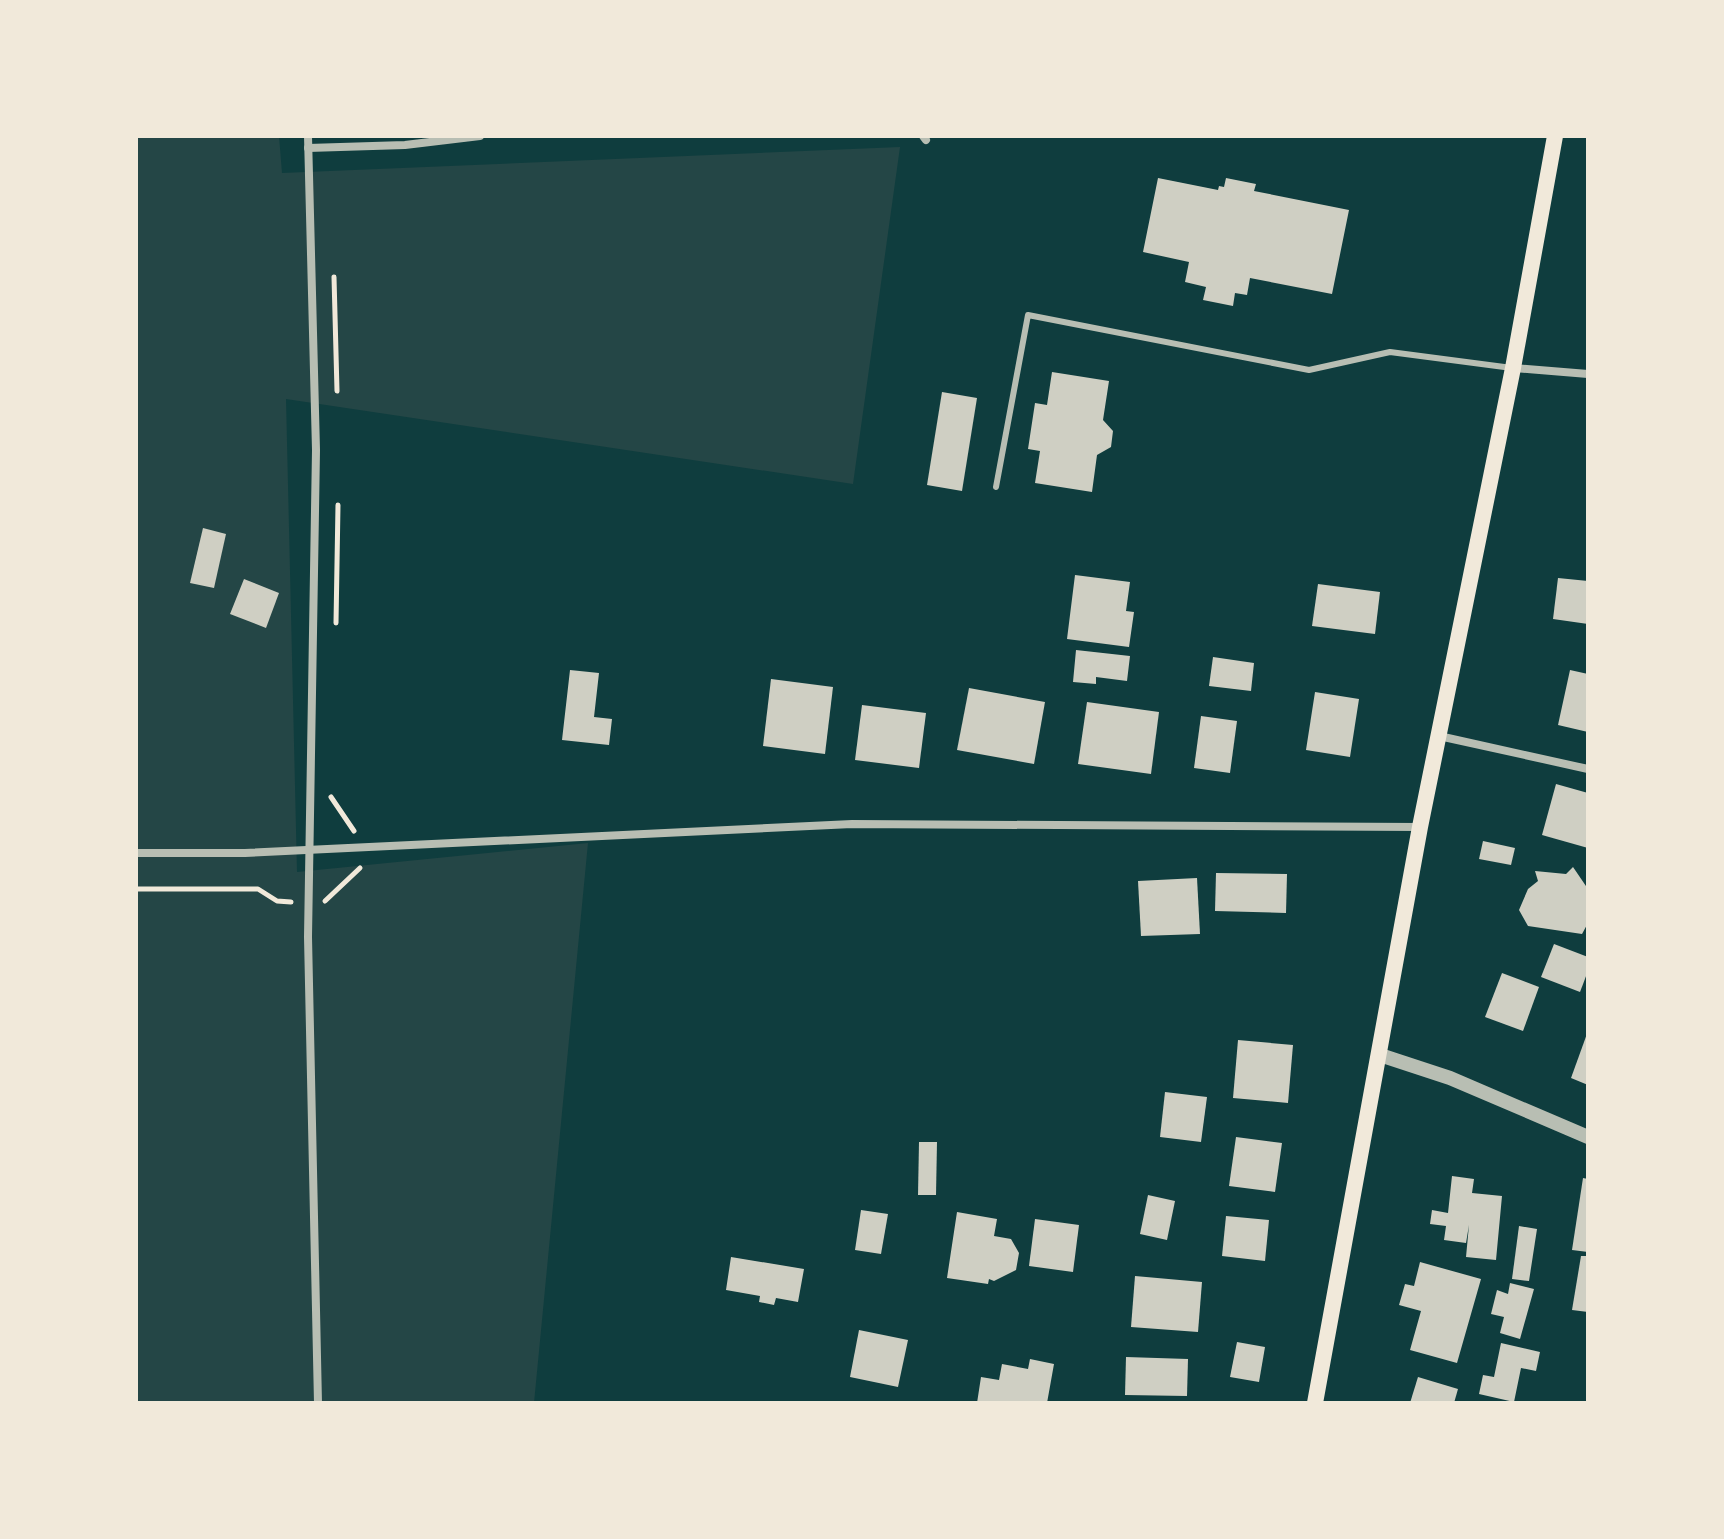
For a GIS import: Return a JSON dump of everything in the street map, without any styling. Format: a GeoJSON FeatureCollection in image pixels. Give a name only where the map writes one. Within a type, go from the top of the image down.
{"type":"FeatureCollection","features":[{"type":"Feature","properties":{"kind":"main road"},"geometry":{"type":"LineString","coordinates":[[1315,1403],[1420,827],[1513,368],[1555,136]]}},
{"type":"Feature","properties":{"kind":"street"},"geometry":{"type":"LineString","coordinates":[[308,136],[316,450],[309,849],[318,1403]]}},
{"type":"Feature","properties":{"kind":"street"},"geometry":{"type":"LineString","coordinates":[[308,148],[405,145],[480,136]]}},
{"type":"Feature","properties":{"kind":"street"},"geometry":{"type":"LineString","coordinates":[[1513,368],[1588,374]]}},
{"type":"Feature","properties":{"kind":"street"},"geometry":{"type":"LineString","coordinates":[[1439,736],[1588,769]]}},
{"type":"Feature","properties":{"kind":"street"},"geometry":{"type":"LineString","coordinates":[[136,853],[309,849],[852,824],[1420,827]]}},
{"type":"Feature","properties":{"kind":"street"},"geometry":{"type":"LineString","coordinates":[[1380,1055],[1450,1078],[1588,1137]]}},
{"type":"Feature","properties":{"kind":"lane"},"geometry":{"type":"LineString","coordinates":[[996,487],[1028,315],[1309,370],[1390,352],[1513,368]]}},
{"type":"Feature","properties":{"kind":"path"},"geometry":{"type":"LineString","coordinates":[[328,901],[358,868],[368,867]]}},
{"type":"Feature","properties":{"kind":"path"},"geometry":{"type":"LineString","coordinates":[[136,889],[246,888],[265,892],[277,901]]}},
{"type":"Feature","properties":{"kind":"shaded area"},"geometry":{"type":"Polygon","coordinates":[[[136,136],[279,136],[282,173],[900,147],[853,484],[286,399],[297,872],[588,843],[534,1403],[136,1403],[136,136]]]}},
{"type":"Feature","properties":{"kind":"building"},"geometry":{"type":"Polygon","coordinates":[[[1158,178],[1218,190],[1219,186],[1224,187],[1226,178],[1256,184],[1254,191],[1349,210],[1332,294],[1250,278],[1247,295],[1235,293],[1233,306],[1203,300],[1206,287],[1185,282],[1189,262],[1143,252],[1158,178]]]}},
{"type":"Feature","properties":{"kind":"building"},"geometry":{"type":"Polygon","coordinates":[[[1052,372],[1109,381],[1103,420],[1113,431],[1111,447],[1097,455],[1092,492],[1035,483],[1040,451],[1028,449],[1035,403],[1047,405],[1052,372]]]}},
{"type":"Feature","properties":{"kind":"building"},"geometry":{"type":"Polygon","coordinates":[[[942,392],[977,398],[962,491],[927,485],[942,392]]]}},
{"type":"Feature","properties":{"kind":"building"},"geometry":{"type":"Polygon","coordinates":[[[203,528],[226,534],[214,588],[190,583],[203,528]]]}},
{"type":"Feature","properties":{"kind":"building"},"geometry":{"type":"Polygon","coordinates":[[[1075,575],[1130,582],[1126,611],[1134,612],[1129,647],[1067,639],[1075,575]]]}},
{"type":"Feature","properties":{"kind":"building"},"geometry":{"type":"Polygon","coordinates":[[[1558,578],[1588,581],[1588,624],[1553,619],[1558,578]]]}},
{"type":"Feature","properties":{"kind":"building"},"geometry":{"type":"Polygon","coordinates":[[[244,579],[279,593],[266,628],[230,614],[244,579]]]}},
{"type":"Feature","properties":{"kind":"building"},"geometry":{"type":"Polygon","coordinates":[[[1318,584],[1380,592],[1375,634],[1312,626],[1318,584]]]}},
{"type":"Feature","properties":{"kind":"building"},"geometry":{"type":"Polygon","coordinates":[[[1076,650],[1130,656],[1127,681],[1096,677],[1096,684],[1073,682],[1076,650]]]}},
{"type":"Feature","properties":{"kind":"building"},"geometry":{"type":"Polygon","coordinates":[[[1213,657],[1254,663],[1251,691],[1209,686],[1213,657]]]}},
{"type":"Feature","properties":{"kind":"building"},"geometry":{"type":"Polygon","coordinates":[[[570,670],[599,673],[594,717],[612,719],[609,745],[562,740],[570,670]]]}},
{"type":"Feature","properties":{"kind":"building"},"geometry":{"type":"Polygon","coordinates":[[[1570,670],[1588,674],[1588,732],[1558,725],[1570,670]]]}},
{"type":"Feature","properties":{"kind":"building"},"geometry":{"type":"Polygon","coordinates":[[[771,679],[833,687],[825,754],[763,746],[771,679]]]}},
{"type":"Feature","properties":{"kind":"building"},"geometry":{"type":"Polygon","coordinates":[[[969,688],[1045,702],[1034,764],[957,750],[969,688]]]}},
{"type":"Feature","properties":{"kind":"building"},"geometry":{"type":"Polygon","coordinates":[[[1315,692],[1359,699],[1350,757],[1306,750],[1315,692]]]}},
{"type":"Feature","properties":{"kind":"building"},"geometry":{"type":"Polygon","coordinates":[[[1087,702],[1159,712],[1151,774],[1078,764],[1087,702]]]}},
{"type":"Feature","properties":{"kind":"building"},"geometry":{"type":"Polygon","coordinates":[[[862,705],[926,713],[919,768],[855,760],[862,705]]]}},
{"type":"Feature","properties":{"kind":"building"},"geometry":{"type":"Polygon","coordinates":[[[1201,716],[1237,721],[1230,773],[1194,768],[1201,716]]]}},
{"type":"Feature","properties":{"kind":"building"},"geometry":{"type":"Polygon","coordinates":[[[1556,784],[1588,793],[1588,848],[1542,835],[1556,784]]]}},
{"type":"Feature","properties":{"kind":"building"},"geometry":{"type":"Polygon","coordinates":[[[1483,841],[1515,848],[1511,865],[1479,859],[1483,841]]]}},
{"type":"Feature","properties":{"kind":"building"},"geometry":{"type":"Polygon","coordinates":[[[1573,867],[1588,889],[1588,923],[1582,934],[1528,926],[1519,910],[1528,889],[1538,881],[1535,871],[1566,874],[1573,867]]]}},
{"type":"Feature","properties":{"kind":"building"},"geometry":{"type":"Polygon","coordinates":[[[1216,873],[1287,874],[1286,913],[1215,911],[1216,873]]]}},
{"type":"Feature","properties":{"kind":"building"},"geometry":{"type":"Polygon","coordinates":[[[1197,878],[1200,934],[1141,936],[1138,881],[1197,878]]]}},
{"type":"Feature","properties":{"kind":"building"},"geometry":{"type":"Polygon","coordinates":[[[1554,944],[1588,957],[1588,971],[1580,992],[1541,977],[1554,944]]]}},
{"type":"Feature","properties":{"kind":"building"},"geometry":{"type":"Polygon","coordinates":[[[1502,973],[1539,987],[1523,1031],[1485,1017],[1502,973]]]}},
{"type":"Feature","properties":{"kind":"building"},"geometry":{"type":"Polygon","coordinates":[[[1588,1031],[1588,1085],[1571,1078],[1588,1031]]]}},
{"type":"Feature","properties":{"kind":"building"},"geometry":{"type":"Polygon","coordinates":[[[1238,1040],[1293,1045],[1288,1103],[1233,1098],[1238,1040]]]}},
{"type":"Feature","properties":{"kind":"building"},"geometry":{"type":"Polygon","coordinates":[[[1165,1092],[1207,1097],[1201,1142],[1160,1137],[1165,1092]]]}},
{"type":"Feature","properties":{"kind":"building"},"geometry":{"type":"Polygon","coordinates":[[[1236,1137],[1282,1143],[1275,1192],[1229,1186],[1236,1137]]]}},
{"type":"Feature","properties":{"kind":"building"},"geometry":{"type":"Polygon","coordinates":[[[919,1142],[937,1142],[936,1195],[918,1195],[919,1142]]]}},
{"type":"Feature","properties":{"kind":"building"},"geometry":{"type":"Polygon","coordinates":[[[1452,1176],[1474,1179],[1472,1193],[1502,1196],[1496,1260],[1466,1257],[1469,1225],[1466,1243],[1444,1240],[1446,1226],[1430,1224],[1432,1210],[1448,1213],[1452,1176]]]}},
{"type":"Feature","properties":{"kind":"building"},"geometry":{"type":"Polygon","coordinates":[[[1583,1178],[1588,1179],[1588,1252],[1572,1250],[1583,1178]]]}},
{"type":"Feature","properties":{"kind":"building"},"geometry":{"type":"Polygon","coordinates":[[[1148,1195],[1175,1201],[1167,1240],[1140,1234],[1148,1195]]]}},
{"type":"Feature","properties":{"kind":"building"},"geometry":{"type":"Polygon","coordinates":[[[861,1210],[888,1214],[881,1254],[855,1250],[861,1210]]]}},
{"type":"Feature","properties":{"kind":"building"},"geometry":{"type":"Polygon","coordinates":[[[957,1212],[997,1219],[994,1236],[1011,1239],[1019,1253],[1016,1270],[994,1281],[989,1279],[988,1284],[947,1278],[957,1212]]]}},
{"type":"Feature","properties":{"kind":"building"},"geometry":{"type":"Polygon","coordinates":[[[1226,1216],[1269,1220],[1265,1261],[1222,1256],[1226,1216]]]}},
{"type":"Feature","properties":{"kind":"building"},"geometry":{"type":"Polygon","coordinates":[[[1035,1219],[1079,1225],[1073,1272],[1029,1266],[1035,1219]]]}},
{"type":"Feature","properties":{"kind":"building"},"geometry":{"type":"Polygon","coordinates":[[[1519,1226],[1537,1229],[1529,1281],[1512,1279],[1519,1226]]]}},
{"type":"Feature","properties":{"kind":"building"},"geometry":{"type":"Polygon","coordinates":[[[1581,1256],[1588,1256],[1588,1312],[1572,1310],[1581,1256]]]}},
{"type":"Feature","properties":{"kind":"building"},"geometry":{"type":"Polygon","coordinates":[[[731,1257],[804,1269],[798,1302],[776,1298],[774,1305],[759,1302],[760,1296],[726,1290],[731,1257]]]}},
{"type":"Feature","properties":{"kind":"building"},"geometry":{"type":"Polygon","coordinates":[[[1420,1262],[1481,1279],[1457,1363],[1410,1350],[1421,1311],[1399,1305],[1405,1284],[1414,1286],[1420,1262]]]}},
{"type":"Feature","properties":{"kind":"building"},"geometry":{"type":"Polygon","coordinates":[[[1135,1276],[1202,1282],[1198,1332],[1131,1327],[1135,1276]]]}},
{"type":"Feature","properties":{"kind":"building"},"geometry":{"type":"Polygon","coordinates":[[[1510,1283],[1534,1289],[1520,1339],[1500,1333],[1504,1317],[1491,1314],[1497,1290],[1508,1294],[1510,1283]]]}},
{"type":"Feature","properties":{"kind":"building"},"geometry":{"type":"Polygon","coordinates":[[[859,1330],[908,1340],[898,1387],[850,1377],[859,1330]]]}},
{"type":"Feature","properties":{"kind":"building"},"geometry":{"type":"Polygon","coordinates":[[[1237,1342],[1265,1347],[1259,1382],[1230,1377],[1237,1342]]]}},
{"type":"Feature","properties":{"kind":"building"},"geometry":{"type":"Polygon","coordinates":[[[1501,1343],[1540,1352],[1536,1371],[1521,1368],[1514,1402],[1479,1394],[1483,1375],[1494,1377],[1501,1343]]]}},
{"type":"Feature","properties":{"kind":"building"},"geometry":{"type":"Polygon","coordinates":[[[1126,1357],[1188,1359],[1187,1396],[1125,1395],[1126,1357]]]}},
{"type":"Feature","properties":{"kind":"building"},"geometry":{"type":"Polygon","coordinates":[[[1030,1359],[1054,1364],[1047,1403],[977,1403],[981,1377],[999,1380],[1002,1364],[1028,1369],[1030,1359]]]}},
{"type":"Feature","properties":{"kind":"building"},"geometry":{"type":"Polygon","coordinates":[[[1418,1377],[1458,1389],[1454,1403],[1410,1403],[1418,1377]]]}}]}
